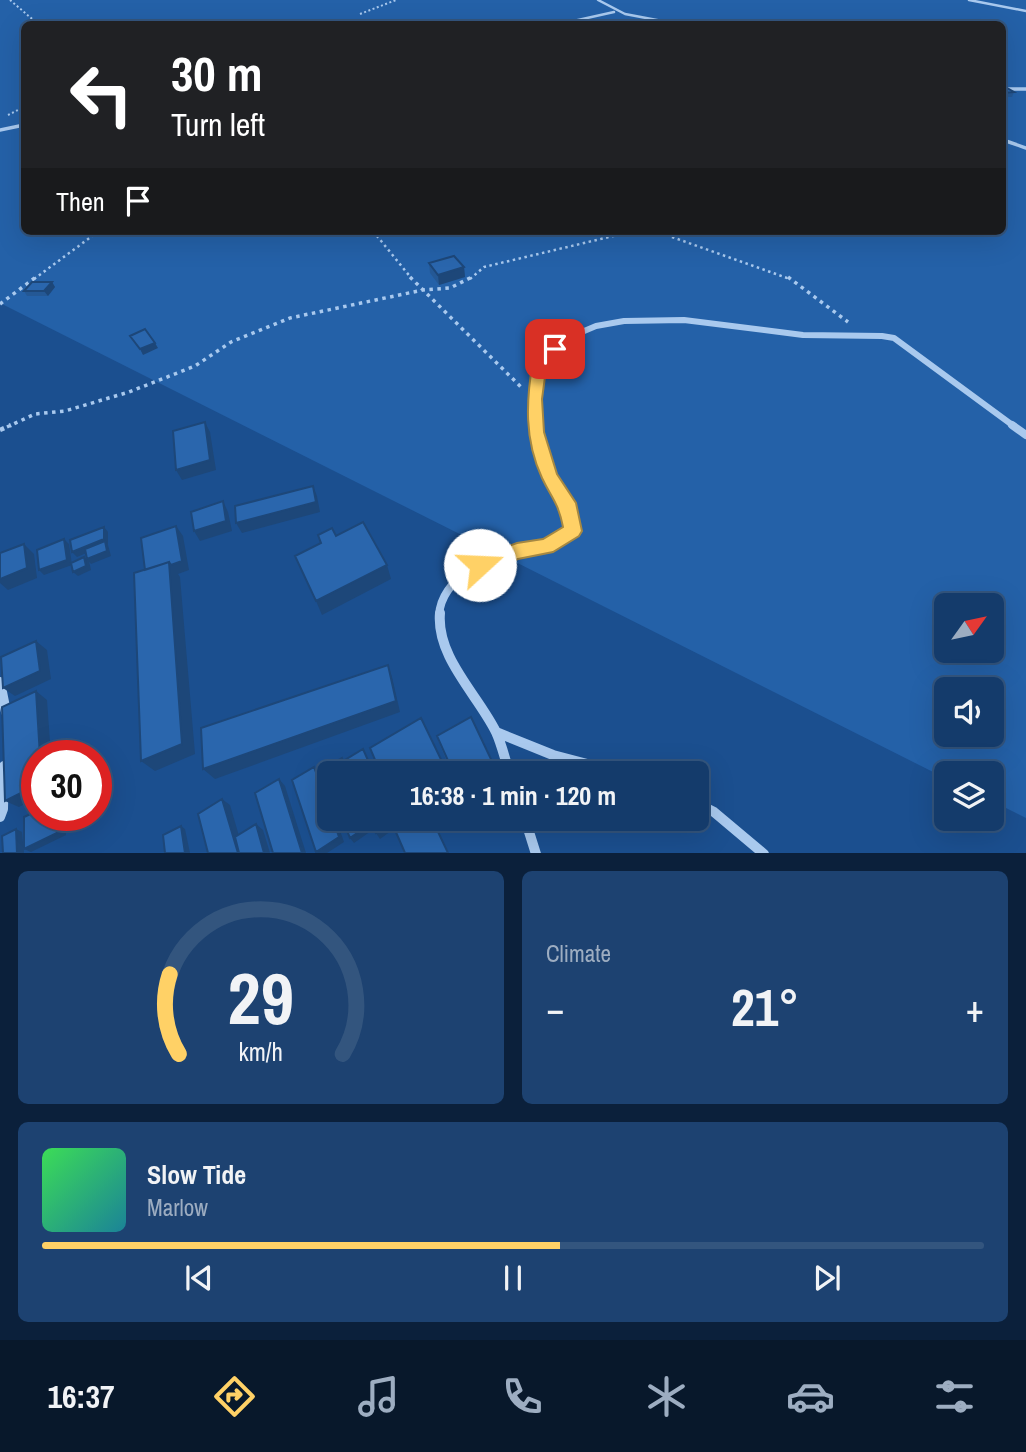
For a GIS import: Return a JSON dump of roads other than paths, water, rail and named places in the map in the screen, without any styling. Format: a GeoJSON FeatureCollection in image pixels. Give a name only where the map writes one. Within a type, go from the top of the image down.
{"type":"FeatureCollection","features":[{"type":"Feature","properties":{"kind":"street"},"geometry":{"type":"LineString","coordinates":[[598,0],[617,12],[663,21]]}},
{"type":"Feature","properties":{"kind":"street"},"geometry":{"type":"LineString","coordinates":[[969,0],[1026,10]]}},
{"type":"Feature","properties":{"kind":"street"},"geometry":{"type":"LineString","coordinates":[[574,21],[617,12]]}},
{"type":"Feature","properties":{"kind":"street"},"geometry":{"type":"LineString","coordinates":[[1006,89],[1026,89]]}},
{"type":"Feature","properties":{"kind":"street"},"geometry":{"type":"LineString","coordinates":[[0,130],[21,126]]}},
{"type":"Feature","properties":{"kind":"street"},"geometry":{"type":"LineString","coordinates":[[1006,141],[1026,148]]}},
{"type":"Feature","properties":{"kind":"street"},"geometry":{"type":"LineString","coordinates":[[506,761],[496,732],[452,661],[438,631],[440,606],[446,590],[470,570],[517,551],[547,546],[573,531],[567,503],[550,476],[536,432],[534,399],[540,360],[570,337],[612,323],[667,318],[811,336],[863,335],[894,338],[1026,435]]}},
{"type":"Feature","properties":{"kind":"street"},"geometry":{"type":"LineString","coordinates":[[0,682],[6,720]]}},
{"type":"Feature","properties":{"kind":"street"},"geometry":{"type":"LineString","coordinates":[[496,732],[553,755],[576,761]]}},
{"type":"Feature","properties":{"kind":"street"},"geometry":{"type":"LineString","coordinates":[[0,817],[3,809],[5,758]]}},
{"type":"Feature","properties":{"kind":"street"},"geometry":{"type":"LineString","coordinates":[[709,810],[764,853]]}},
{"type":"Feature","properties":{"kind":"street"},"geometry":{"type":"LineString","coordinates":[[529,831],[536,853]]}}]}
